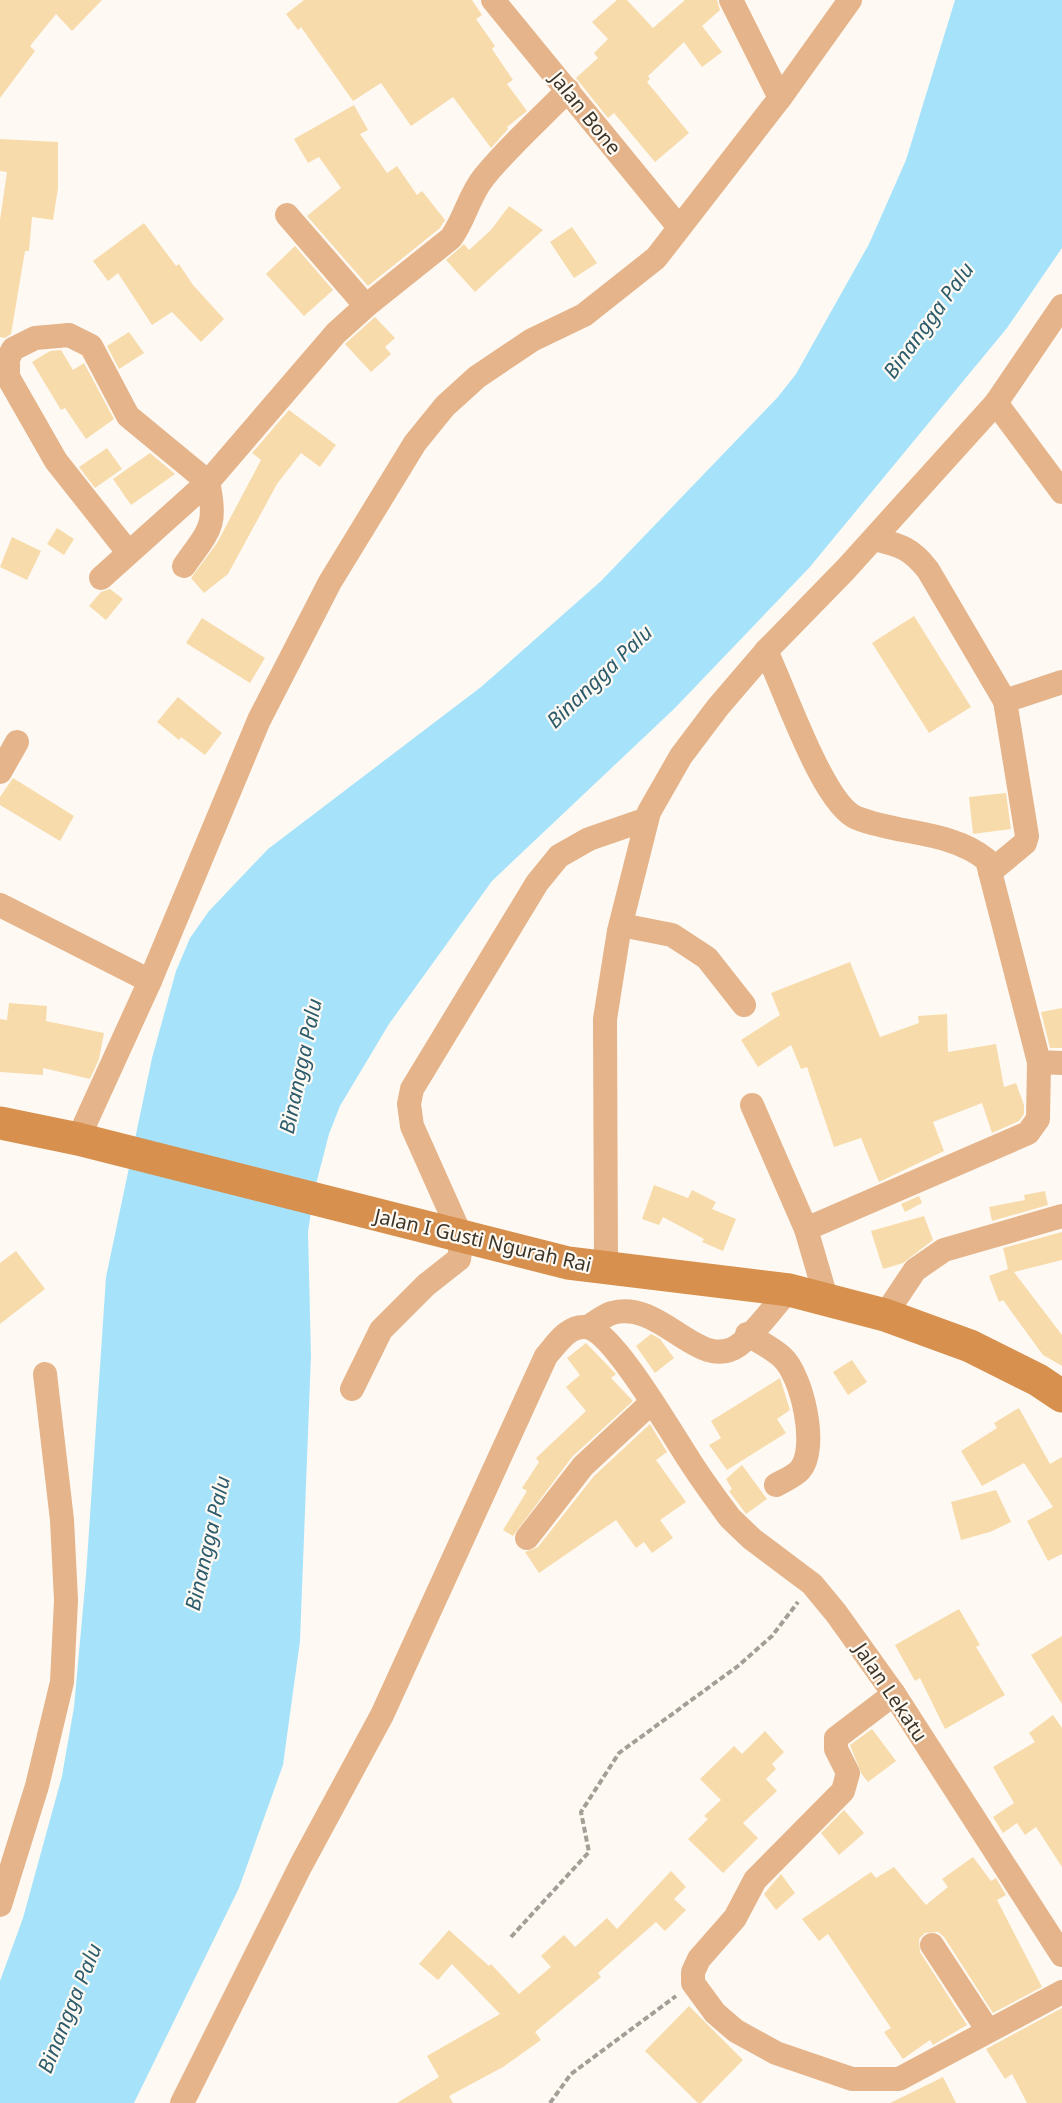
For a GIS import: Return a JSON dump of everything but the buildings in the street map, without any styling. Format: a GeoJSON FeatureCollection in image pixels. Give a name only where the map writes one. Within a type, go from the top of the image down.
{"type":"FeatureCollection","features":[{"type":"Feature","properties":{"kind":"main road","name":"Jalan I Gusti Ngurah Rai"},"geometry":{"type":"LineString","coordinates":[[0,1123],[78,1139],[568,1263],[789,1290],[885,1315],[970,1346],[1038,1380],[1062,1396]]}},
{"type":"Feature","properties":{"kind":"street","name":"Jalan Bone"},"geometry":{"type":"LineString","coordinates":[[493,0],[678,226]]}},
{"type":"Feature","properties":{"kind":"street"},"geometry":{"type":"LineString","coordinates":[[731,0],[780,98]]}},
{"type":"Feature","properties":{"kind":"street"},"geometry":{"type":"LineString","coordinates":[[78,1139],[150,981],[259,720],[330,582],[415,443],[445,406],[477,377],[532,340],[594,308],[656,258],[678,226],[780,98],[850,0]]}},
{"type":"Feature","properties":{"kind":"street"},"geometry":{"type":"LineString","coordinates":[[101,578],[208,482],[267,410],[336,333],[451,238],[462,224],[471,197],[483,178],[568,90]]}},
{"type":"Feature","properties":{"kind":"street"},"geometry":{"type":"LineString","coordinates":[[287,215],[366,306]]}},
{"type":"Feature","properties":{"kind":"street"},"geometry":{"type":"LineString","coordinates":[[606,1268],[605,1019],[621,925],[647,819],[671,772],[697,733],[766,651],[874,539],[996,403],[1062,306]]}},
{"type":"Feature","properties":{"kind":"street"},"geometry":{"type":"LineString","coordinates":[[128,552],[56,461],[8,377],[8,359],[14,349],[35,338],[69,335],[91,346],[128,416],[208,482],[214,513],[212,523],[184,566]]}},
{"type":"Feature","properties":{"kind":"street"},"geometry":{"type":"LineString","coordinates":[[996,403],[1062,492]]}},
{"type":"Feature","properties":{"kind":"street"},"geometry":{"type":"LineString","coordinates":[[874,539],[895,544],[916,554],[928,570],[1005,701],[1027,836],[1025,843],[990,872]]}},
{"type":"Feature","properties":{"kind":"street"},"geometry":{"type":"LineString","coordinates":[[766,651],[814,760],[832,796],[846,811],[859,819],[948,839],[974,849],[987,860],[1050,1062],[1038,1119],[1028,1133],[806,1229]]}},
{"type":"Feature","properties":{"kind":"street"},"geometry":{"type":"LineString","coordinates":[[1005,701],[1062,682]]}},
{"type":"Feature","properties":{"kind":"street"},"geometry":{"type":"LineString","coordinates":[[0,772],[17,741]]}},
{"type":"Feature","properties":{"kind":"street"},"geometry":{"type":"LineString","coordinates":[[352,1389],[381,1330],[426,1285],[459,1259],[462,1239],[412,1126],[409,1104],[412,1089],[537,883],[559,856],[589,839],[647,819]]}},
{"type":"Feature","properties":{"kind":"street"},"geometry":{"type":"LineString","coordinates":[[0,905],[150,981]]}},
{"type":"Feature","properties":{"kind":"street"},"geometry":{"type":"LineString","coordinates":[[621,925],[672,935],[706,958],[744,1005]]}},
{"type":"Feature","properties":{"kind":"street"},"geometry":{"type":"LineString","coordinates":[[752,1105],[806,1229],[827,1301]]}},
{"type":"Feature","properties":{"kind":"street"},"geometry":{"type":"LineString","coordinates":[[885,1315],[915,1270],[944,1250],[1062,1216]]}},
{"type":"Feature","properties":{"kind":"street"},"geometry":{"type":"LineString","coordinates":[[182,2103],[301,1865],[382,1714],[546,1356],[572,1330],[588,1327],[610,1314],[637,1312],[670,1327],[696,1347],[710,1351],[723,1351],[738,1345],[789,1290]]}},
{"type":"Feature","properties":{"kind":"street","name":"Jalan Lekatu"},"geometry":{"type":"LineString","coordinates":[[588,1327],[610,1345],[652,1402],[730,1518],[752,1539],[812,1584],[894,1694],[1062,1955]]}},
{"type":"Feature","properties":{"kind":"street"},"geometry":{"type":"LineString","coordinates":[[747,1334],[784,1359],[799,1390],[810,1423],[807,1451],[800,1470],[776,1485]]}},
{"type":"Feature","properties":{"kind":"street"},"geometry":{"type":"LineString","coordinates":[[0,1905],[38,1786],[62,1682],[66,1600],[62,1520],[45,1374]]}},
{"type":"Feature","properties":{"kind":"street"},"geometry":{"type":"LineString","coordinates":[[527,1538],[583,1466],[652,1402]]}},
{"type":"Feature","properties":{"kind":"street"},"geometry":{"type":"LineString","coordinates":[[894,1694],[839,1733],[834,1743],[848,1773],[843,1791],[755,1880],[735,1918],[699,1959],[693,1972],[693,1983],[715,2013],[736,2031],[776,2053],[852,2079],[899,2079],[987,2029],[1062,1992]]}},
{"type":"Feature","properties":{"kind":"street"},"geometry":{"type":"LineString","coordinates":[[932,1945],[987,2029]]}},
{"type":"Feature","properties":{"kind":"path"},"geometry":{"type":"LineString","coordinates":[[511,1937],[589,1852],[581,1812],[619,1753],[738,1666],[772,1636],[812,1584]]}},
{"type":"Feature","properties":{"kind":"path"},"geometry":{"type":"LineString","coordinates":[[550,2103],[571,2074],[693,1983]]}},
{"type":"Feature","properties":{"kind":"water","name":"Binangga Palu"},"geometry":{"type":"Polygon","coordinates":[[[955,0],[1062,0],[1062,248],[1007,328],[809,568],[675,708],[492,881],[389,1024],[340,1106],[329,1134],[314,1192],[308,1232],[311,1355],[300,1641],[283,1765],[239,1888],[134,2103],[0,2103],[0,1981],[23,1918],[62,1776],[74,1707],[86,1575],[106,1277],[152,1058],[176,971],[190,938],[209,911],[268,849],[481,687],[601,581],[777,398],[796,374],[869,244],[906,160],[955,0]]]}}]}
